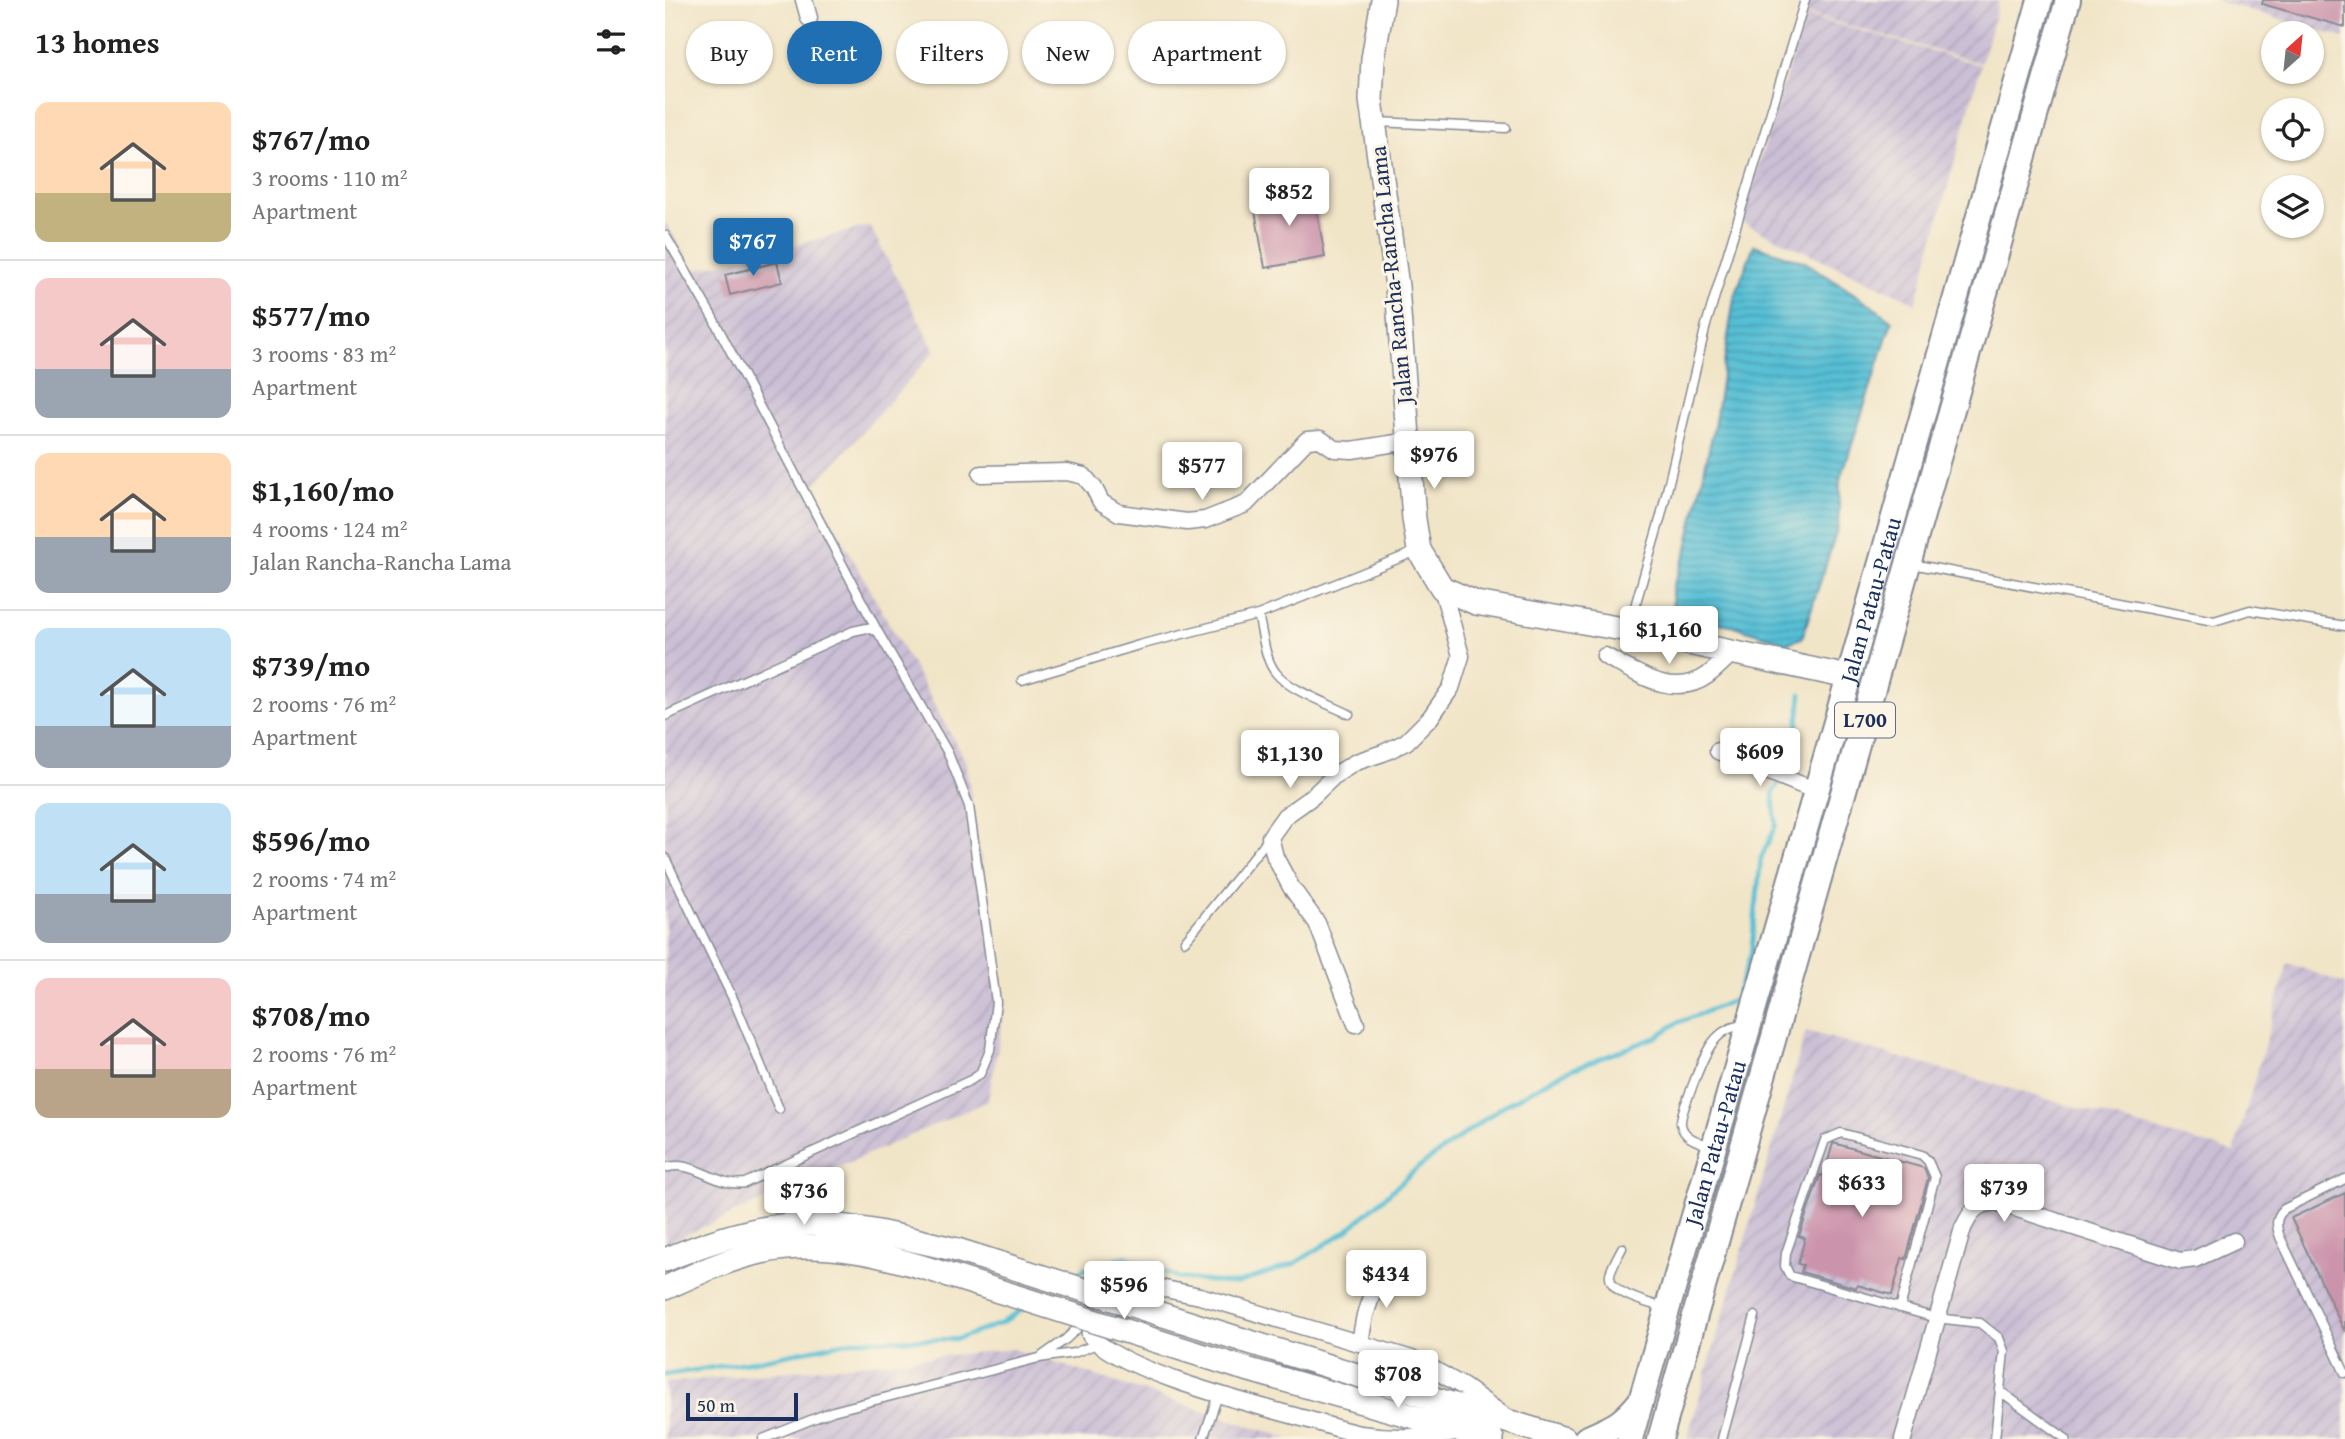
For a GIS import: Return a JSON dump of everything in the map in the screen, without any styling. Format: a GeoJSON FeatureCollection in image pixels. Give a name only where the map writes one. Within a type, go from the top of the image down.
{"type":"FeatureCollection","features":[{"type":"Feature","properties":{"kind":"main road","name":"Jalan Patau-Patau"},"geometry":{"type":"LineString","coordinates":[[1638,1437],[1640,1402],[2040,0]]}},
{"type":"Feature","properties":{"kind":"main road","name":"Jalan Patau-Patau"},"geometry":{"type":"LineString","coordinates":[[1660,1439],[2068,0]]}},
{"type":"Feature","properties":{"kind":"main road"},"geometry":{"type":"LineString","coordinates":[[1586,1439],[1625,1420],[1640,1402]]}},
{"type":"Feature","properties":{"kind":"street"},"geometry":{"type":"LineString","coordinates":[[804,0],[809,18]]}},
{"type":"Feature","properties":{"kind":"street","name":"Jalan Rancha-Rancha Lama"},"geometry":{"type":"LineString","coordinates":[[1383,0],[1373,59],[1371,100],[1397,285],[1413,519],[1419,550],[1442,588]]}},
{"type":"Feature","properties":{"kind":"street"},"geometry":{"type":"LineString","coordinates":[[981,474],[1067,472],[1084,477],[1101,502],[1118,513],[1187,522],[1205,520],[1246,505],[1307,440],[1320,439],[1335,449],[1352,450],[1409,441]]}},
{"type":"Feature","properties":{"kind":"street"},"geometry":{"type":"LineString","coordinates":[[1442,588],[1476,603],[1628,630],[1849,677]]}},
{"type":"Feature","properties":{"kind":"street"},"geometry":{"type":"LineString","coordinates":[[1356,1024],[1317,923],[1280,867],[1270,837],[1285,816],[1313,796],[1335,775],[1356,762],[1406,742],[1430,718],[1451,688],[1461,656],[1442,588]]}},
{"type":"Feature","properties":{"kind":"street"},"geometry":{"type":"LineString","coordinates":[[1605,656],[1647,678],[1667,685],[1688,685],[1707,676],[1733,652]]}},
{"type":"Feature","properties":{"kind":"street"},"geometry":{"type":"LineString","coordinates":[[1718,751],[1816,791]]}},
{"type":"Feature","properties":{"kind":"street"},"geometry":{"type":"LineString","coordinates":[[1903,1439],[1963,1228],[1971,1212],[1982,1203],[1996,1202],[2180,1261],[2195,1259],[2234,1241]]}},
{"type":"Feature","properties":{"kind":"street"},"geometry":{"type":"LineString","coordinates":[[665,1260],[697,1246],[762,1229],[809,1224],[868,1230],[957,1250],[1565,1439]]}},
{"type":"Feature","properties":{"kind":"street"},"geometry":{"type":"LineString","coordinates":[[665,1288],[709,1268],[762,1251],[825,1248],[891,1257],[1239,1367],[1492,1439]]}},
{"type":"Feature","properties":{"kind":"street"},"geometry":{"type":"LineString","coordinates":[[1360,1342],[1365,1315],[1380,1270]]}},
{"type":"Feature","properties":{"kind":"street"},"geometry":{"type":"LineString","coordinates":[[1468,1432],[1429,1438],[1361,1434],[1218,1395],[1123,1359],[1097,1343],[1090,1335],[1089,1317],[1138,1294],[1165,1289],[1200,1296],[1419,1361],[1465,1387],[1514,1422]]}},
{"type":"Feature","properties":{"kind":"lane"},"geometry":{"type":"LineString","coordinates":[[1628,630],[1661,516],[1706,325],[1805,0]]}},
{"type":"Feature","properties":{"kind":"lane"},"geometry":{"type":"LineString","coordinates":[[1374,122],[1506,128]]}},
{"type":"Feature","properties":{"kind":"lane"},"geometry":{"type":"LineString","coordinates":[[665,235],[713,318],[878,632],[948,753],[969,806],[996,989],[990,1050],[980,1074],[971,1080],[745,1183],[724,1183],[679,1164],[665,1168]]}},
{"type":"Feature","properties":{"kind":"lane"},"geometry":{"type":"LineString","coordinates":[[1022,680],[1139,645],[1258,615],[1419,550]]}},
{"type":"Feature","properties":{"kind":"lane"},"geometry":{"type":"LineString","coordinates":[[1909,564],[2214,621],[2250,610],[2345,626]]}},
{"type":"Feature","properties":{"kind":"lane"},"geometry":{"type":"LineString","coordinates":[[1258,615],[1270,664],[1276,674],[1290,685],[1349,714]]}},
{"type":"Feature","properties":{"kind":"lane"},"geometry":{"type":"LineString","coordinates":[[665,716],[853,631],[867,628],[878,632]]}},
{"type":"Feature","properties":{"kind":"lane"},"geometry":{"type":"LineString","coordinates":[[1185,941],[1270,837]]}},
{"type":"Feature","properties":{"kind":"lane"},"geometry":{"type":"LineString","coordinates":[[665,858],[735,1003],[779,1109]]}},
{"type":"Feature","properties":{"kind":"lane"},"geometry":{"type":"LineString","coordinates":[[1713,1147],[1691,1139],[1686,1134],[1681,1124],[1687,1101],[1707,1049],[1725,1030],[1748,1025]]}},
{"type":"Feature","properties":{"kind":"lane"},"geometry":{"type":"LineString","coordinates":[[1900,1308],[1935,1177],[1933,1169],[1922,1155],[1841,1133],[1832,1135],[1825,1140],[1786,1254],[1785,1266],[1790,1276],[1900,1308],[1936,1318],[1980,1323],[1999,1338],[2004,1351],[1996,1439]]}},
{"type":"Feature","properties":{"kind":"lane"},"geometry":{"type":"LineString","coordinates":[[2345,1179],[2284,1209],[2278,1215],[2277,1223],[2280,1237],[2345,1373]]}},
{"type":"Feature","properties":{"kind":"lane"},"geometry":{"type":"LineString","coordinates":[[1622,1248],[1610,1276],[1614,1286],[1624,1294],[1667,1309]]}},
{"type":"Feature","properties":{"kind":"lane"},"geometry":{"type":"LineString","coordinates":[[1722,1439],[1755,1316]]}},
{"type":"Feature","properties":{"kind":"lane"},"geometry":{"type":"LineString","coordinates":[[1039,1358],[1066,1339],[1089,1317]]}},
{"type":"Feature","properties":{"kind":"lane"},"geometry":{"type":"LineString","coordinates":[[763,1439],[833,1411],[1039,1358],[1074,1353],[1097,1343]]}},
{"type":"Feature","properties":{"kind":"lane"},"geometry":{"type":"LineString","coordinates":[[2000,1391],[2066,1439]]}},
{"type":"Feature","properties":{"kind":"lane"},"geometry":{"type":"LineString","coordinates":[[1203,1439],[1218,1395]]}},
{"type":"Feature","properties":{"kind":"shaded area"},"geometry":{"type":"Polygon","coordinates":[[[1808,0],[1999,0],[1981,63],[1804,13],[1808,0]]]}},
{"type":"Feature","properties":{"kind":"shaded area"},"geometry":{"type":"Polygon","coordinates":[[[2214,0],[2345,0],[2345,38],[2324,32],[2324,21],[2286,21],[2214,0]]]}},
{"type":"Feature","properties":{"kind":"shaded area"},"geometry":{"type":"Polygon","coordinates":[[[1805,15],[1981,65],[1916,303],[1741,222],[1805,15]]]}},
{"type":"Feature","properties":{"kind":"shaded area"},"geometry":{"type":"Polygon","coordinates":[[[665,222],[694,270],[870,226],[935,351],[813,487],[965,760],[1005,1008],[988,1101],[665,1244],[665,222]]]}},
{"type":"Feature","properties":{"kind":"shaded area"},"geometry":{"type":"Polygon","coordinates":[[[2288,963],[2345,984],[2345,1439],[1687,1439],[1806,1031],[2234,1152],[2288,963]]]}},
{"type":"Feature","properties":{"kind":"shaded area"},"geometry":{"type":"Polygon","coordinates":[[[1013,1349],[1290,1439],[665,1439],[665,1383],[1013,1349]]]}},
{"type":"Feature","properties":{"kind":"water"},"geometry":{"type":"Polygon","coordinates":[[[1754,245],[1805,262],[1892,321],[1840,481],[1838,527],[1802,638],[1787,643],[1731,625],[1673,615],[1672,589],[1686,553],[1715,422],[1734,298],[1754,245]]]}},
{"type":"Feature","properties":{"kind":"building"},"geometry":{"type":"Polygon","coordinates":[[[2263,0],[2345,0],[2345,27],[2324,21],[2262,4],[2263,0]]]}},
{"type":"Feature","properties":{"kind":"building"},"geometry":{"type":"Polygon","coordinates":[[[1313,189],[1325,257],[1265,268],[1253,199],[1313,189]]]}},
{"type":"Feature","properties":{"kind":"building"},"geometry":{"type":"Polygon","coordinates":[[[777,262],[782,282],[730,295],[725,275],[777,262]]]}},
{"type":"Feature","properties":{"kind":"building"},"geometry":{"type":"Polygon","coordinates":[[[1833,1143],[1924,1168],[1928,1178],[1906,1259],[1902,1258],[1892,1295],[1801,1272],[1803,1265],[1798,1264],[1805,1238],[1799,1236],[1820,1175],[1824,1176],[1833,1143]]]}},
{"type":"Feature","properties":{"kind":"building"},"geometry":{"type":"Polygon","coordinates":[[[2345,1193],[2345,1332],[2291,1218],[2345,1193]]]}},
{"type":"Feature","properties":{"kind":"waterway"},"geometry":{"type":"LineString","coordinates":[[1784,774],[1795,757],[1801,694]]}},
{"type":"Feature","properties":{"kind":"waterway"},"geometry":{"type":"LineString","coordinates":[[1071,1278],[1084,1269],[1126,1256],[1179,1278],[1235,1284],[1294,1264],[1348,1230],[1415,1170],[1503,1106],[1563,1073],[1656,1037],[1677,1023],[1735,1000],[1751,954],[1761,858],[1776,825],[1773,793],[1780,781]]}},
{"type":"Feature","properties":{"kind":"waterway"},"geometry":{"type":"LineString","coordinates":[[665,1375],[760,1360],[858,1340],[957,1339],[1000,1324],[1026,1307]]}}]}
